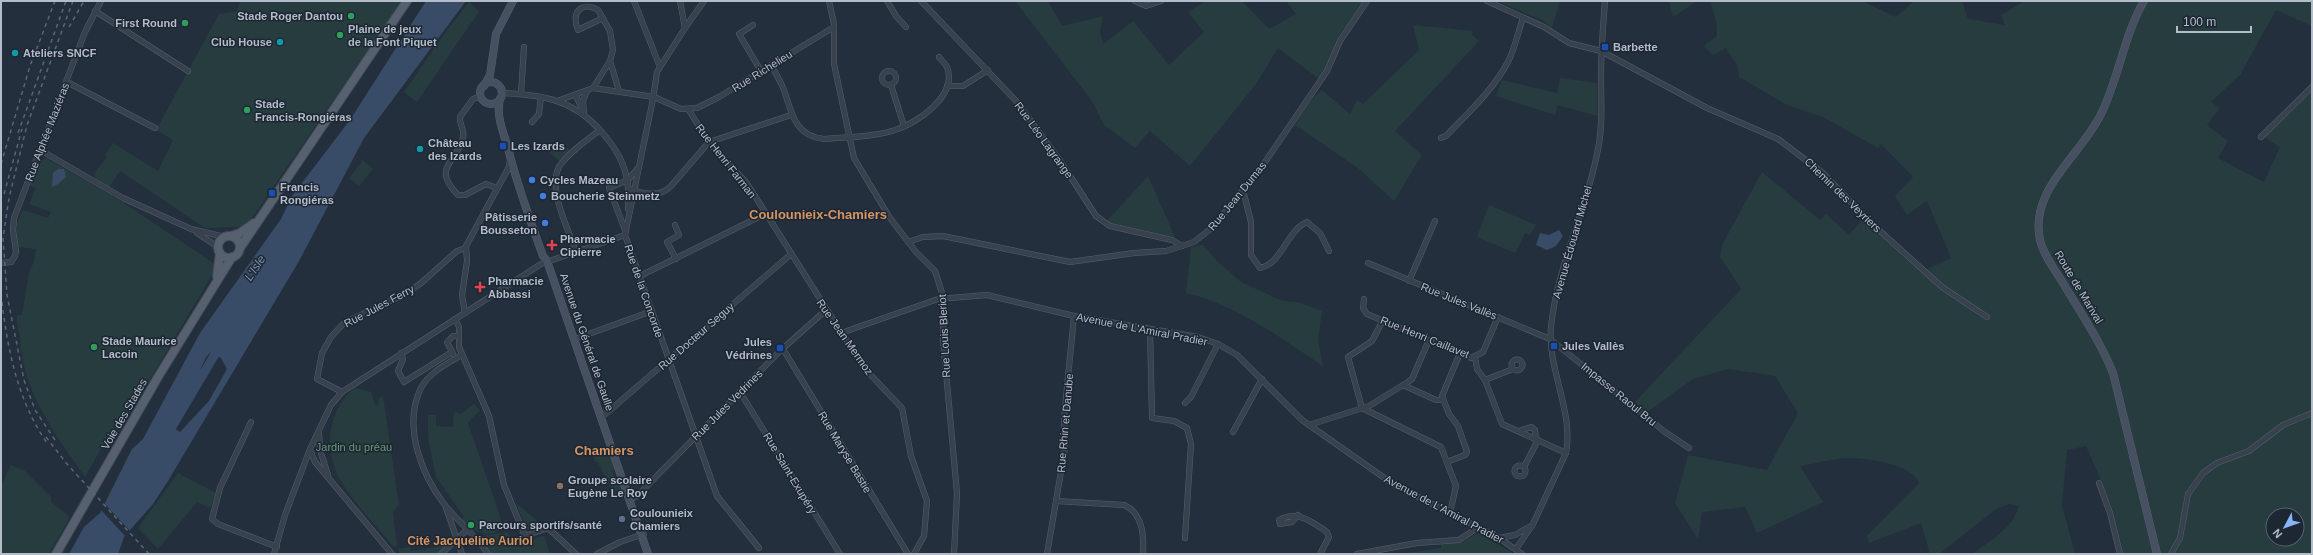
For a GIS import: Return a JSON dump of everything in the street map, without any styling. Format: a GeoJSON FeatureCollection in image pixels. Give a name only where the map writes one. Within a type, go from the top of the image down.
{"type":"FeatureCollection","features":[{"type":"Feature","properties":{"kind":"main road"},"geometry":{"type":"LineString","coordinates":[[265,211],[246,229],[228,236],[219,244],[220,252],[226,257],[237,255],[240,248],[407,1]]}},
{"type":"Feature","properties":{"kind":"main road"},"geometry":{"type":"LineString","coordinates":[[501,125],[488,104],[481,96],[490,75],[493,48],[499,26],[513,1]]}},
{"type":"Feature","properties":{"kind":"main road","name":"Route de Marival"},"geometry":{"type":"LineString","coordinates":[[2144,1],[2103,110],[2086,140],[2046,194],[2040,211],[2038,228],[2041,242],[2048,258],[2100,345],[2113,373],[2157,554]]}},
{"type":"Feature","properties":{"kind":"main road"},"geometry":{"type":"LineString","coordinates":[[493,48],[495,76],[500,92],[498,109],[510,155]]}},
{"type":"Feature","properties":{"kind":"main road"},"geometry":{"type":"LineString","coordinates":[[484,86],[493,83],[500,92]]}},
{"type":"Feature","properties":{"kind":"main road"},"geometry":{"type":"LineString","coordinates":[[488,104],[495,103],[500,92]]}},
{"type":"Feature","properties":{"kind":"main road","name":"Avenue du Général de Gaulle"},"geometry":{"type":"LineString","coordinates":[[510,155],[547,255],[547,261],[650,554]]}},
{"type":"Feature","properties":{"kind":"main road"},"geometry":{"type":"LineString","coordinates":[[228,236],[239,241],[240,248]]}},
{"type":"Feature","properties":{"kind":"main road","name":"Voie des Stades"},"geometry":{"type":"LineString","coordinates":[[213,288],[219,271],[220,252]]}},
{"type":"Feature","properties":{"kind":"main road","name":"Voie des Stades"},"geometry":{"type":"LineString","coordinates":[[56,554],[158,377],[232,257]]}},
{"type":"Feature","properties":{"kind":"street","name":"Rue Alphée Maziéras"},"geometry":{"type":"LineString","coordinates":[[1,263],[11,262],[15,256],[14,218],[95,12],[101,1]]}},
{"type":"Feature","properties":{"kind":"street"},"geometry":{"type":"LineString","coordinates":[[634,1],[660,67]]}},
{"type":"Feature","properties":{"kind":"street"},"geometry":{"type":"LineString","coordinates":[[680,1],[685,28]]}},
{"type":"Feature","properties":{"kind":"street"},"geometry":{"type":"LineString","coordinates":[[274,554],[285,515],[310,449],[331,405],[342,392],[547,261],[576,252],[625,233],[654,97],[655,78],[660,67],[704,1]]}},
{"type":"Feature","properties":{"kind":"street","name":"Rue Louis Bleriot"},"geometry":{"type":"LineString","coordinates":[[829,1],[834,26],[834,64],[854,158],[890,218],[908,242],[935,271],[944,299],[943,339],[957,493],[954,554]]}},
{"type":"Feature","properties":{"kind":"street"},"geometry":{"type":"LineString","coordinates":[[888,1],[896,16],[906,27]]}},
{"type":"Feature","properties":{"kind":"street","name":"Rue Léo Lagrange"},"geometry":{"type":"LineString","coordinates":[[921,1],[1017,102],[1061,162],[1092,212],[1102,221],[1121,230],[1172,240],[1182,246]]}},
{"type":"Feature","properties":{"kind":"street"},"geometry":{"type":"LineString","coordinates":[[1135,1],[1146,6],[1161,1]]}},
{"type":"Feature","properties":{"kind":"street","name":"Rue Jean Dumas"},"geometry":{"type":"LineString","coordinates":[[908,242],[923,237],[943,236],[1070,262],[1134,252],[1166,251],[1194,242],[1209,231],[1263,165],[1323,77],[1340,41],[1367,1]]}},
{"type":"Feature","properties":{"kind":"street","name":"Chemin des Veyriers"},"geometry":{"type":"LineString","coordinates":[[1487,1],[1544,26],[1569,43],[1601,51],[1707,108],[1772,135],[1796,151],[1824,174],[1871,223],[1942,287],[1987,317]]}},
{"type":"Feature","properties":{"kind":"street","name":"Avenue Édouard Michel"},"geometry":{"type":"LineString","coordinates":[[1516,549],[1533,524],[1566,453],[1567,432],[1550,339],[1557,288],[1599,148],[1601,51],[1605,1]]}},
{"type":"Feature","properties":{"kind":"street"},"geometry":{"type":"LineString","coordinates":[[560,100],[576,96],[593,88],[610,60],[613,50],[610,31],[603,18],[598,10],[587,6],[580,8],[575,15],[574,21],[578,30],[603,18]]}},
{"type":"Feature","properties":{"kind":"street"},"geometry":{"type":"LineString","coordinates":[[95,12],[188,71]]}},
{"type":"Feature","properties":{"kind":"street"},"geometry":{"type":"LineString","coordinates":[[1441,138],[1446,136],[1501,74],[1508,60],[1523,18]]}},
{"type":"Feature","properties":{"kind":"street"},"geometry":{"type":"LineString","coordinates":[[754,25],[739,34],[762,71]]}},
{"type":"Feature","properties":{"kind":"street","name":"Rue Richelieu"},"geometry":{"type":"LineString","coordinates":[[688,109],[704,106],[834,26]]}},
{"type":"Feature","properties":{"kind":"street"},"geometry":{"type":"LineString","coordinates":[[521,94],[524,47]]}},
{"type":"Feature","properties":{"kind":"street"},"geometry":{"type":"LineString","coordinates":[[771,65],[782,84],[791,115],[805,131],[818,139],[849,137],[894,131],[919,119],[936,105],[948,86],[947,67],[939,57]]}},
{"type":"Feature","properties":{"kind":"street"},"geometry":{"type":"LineString","coordinates":[[610,60],[619,91]]}},
{"type":"Feature","properties":{"kind":"street"},"geometry":{"type":"LineString","coordinates":[[948,86],[963,86],[988,70]]}},
{"type":"Feature","properties":{"kind":"street"},"geometry":{"type":"LineString","coordinates":[[67,82],[155,128]]}},
{"type":"Feature","properties":{"kind":"street"},"geometry":{"type":"LineString","coordinates":[[891,85],[904,126]]}},
{"type":"Feature","properties":{"kind":"street"},"geometry":{"type":"LineString","coordinates":[[2261,137],[2312,87]]}},
{"type":"Feature","properties":{"kind":"street"},"geometry":{"type":"LineString","coordinates":[[593,88],[654,97],[673,107],[688,109]]}},
{"type":"Feature","properties":{"kind":"street"},"geometry":{"type":"LineString","coordinates":[[584,114],[583,101],[587,91]]}},
{"type":"Feature","properties":{"kind":"street"},"geometry":{"type":"LineString","coordinates":[[500,92],[560,100],[584,114],[600,130],[619,156],[628,180],[628,216]]}},
{"type":"Feature","properties":{"kind":"street"},"geometry":{"type":"LineString","coordinates":[[481,96],[472,100],[460,116],[462,139],[445,170],[447,182],[458,195],[465,195],[486,184],[498,188]]}},
{"type":"Feature","properties":{"kind":"street"},"geometry":{"type":"LineString","coordinates":[[576,96],[584,114]]}},
{"type":"Feature","properties":{"kind":"street"},"geometry":{"type":"LineString","coordinates":[[532,122],[539,114],[541,97]]}},
{"type":"Feature","properties":{"kind":"street","name":"Rue Henri Farman"},"geometry":{"type":"LineString","coordinates":[[688,109],[709,142],[746,182],[765,214]]}},
{"type":"Feature","properties":{"kind":"street"},"geometry":{"type":"LineString","coordinates":[[628,188],[635,191],[657,194],[668,189],[709,142],[791,115]]}},
{"type":"Feature","properties":{"kind":"street"},"geometry":{"type":"LineString","coordinates":[[576,252],[556,195],[556,177],[566,159],[600,130]]}},
{"type":"Feature","properties":{"kind":"street"},"geometry":{"type":"LineString","coordinates":[[40,150],[111,192],[191,229],[213,243],[220,252]]}},
{"type":"Feature","properties":{"kind":"street"},"geometry":{"type":"LineString","coordinates":[[465,313],[462,295],[467,261],[466,248],[509,167],[510,155]]}},
{"type":"Feature","properties":{"kind":"street"},"geometry":{"type":"LineString","coordinates":[[628,180],[639,168]]}},
{"type":"Feature","properties":{"kind":"street","name":"Rue de la Concorde"},"geometry":{"type":"LineString","coordinates":[[628,180],[609,188],[695,437],[717,496],[759,548]]}},
{"type":"Feature","properties":{"kind":"street"},"geometry":{"type":"LineString","coordinates":[[1243,190],[1251,222],[1251,255],[1260,268],[1265,267],[1273,261],[1293,234],[1307,222],[1320,233],[1328,251]]}},
{"type":"Feature","properties":{"kind":"street"},"geometry":{"type":"LineString","coordinates":[[640,276],[765,214]]}},
{"type":"Feature","properties":{"kind":"street","name":"Rue Jean Mermoz"},"geometry":{"type":"LineString","coordinates":[[765,214],[864,368],[902,408],[911,456],[927,501],[924,536],[914,554]]}},
{"type":"Feature","properties":{"kind":"street"},"geometry":{"type":"LineString","coordinates":[[1409,281],[1434,220]]}},
{"type":"Feature","properties":{"kind":"street"},"geometry":{"type":"LineString","coordinates":[[675,225],[679,235],[666,242],[676,259]]}},
{"type":"Feature","properties":{"kind":"street"},"geometry":{"type":"LineString","coordinates":[[191,229],[228,236]]}},
{"type":"Feature","properties":{"kind":"street","name":"Rue Jules Ferry"},"geometry":{"type":"LineString","coordinates":[[342,392],[317,379],[322,353],[331,337],[344,323],[403,295],[457,251],[466,248]]}},
{"type":"Feature","properties":{"kind":"street","name":"Rue Docteur Seguy"},"geometry":{"type":"LineString","coordinates":[[602,417],[790,255]]}},
{"type":"Feature","properties":{"kind":"street","name":"Rue Jules Vallès"},"geometry":{"type":"LineString","coordinates":[[1368,263],[1550,339]]}},
{"type":"Feature","properties":{"kind":"street","name":"Avenue de L'Amiral Pradier"},"geometry":{"type":"LineString","coordinates":[[841,333],[938,299],[987,295],[1074,316],[1198,337],[1218,344],[1237,355],[1309,425],[1394,484],[1499,538],[1522,554]]}},
{"type":"Feature","properties":{"kind":"street","name":"Rue Henri Caillavet"},"geometry":{"type":"LineString","coordinates":[[1364,299],[1363,308],[1367,314],[1469,358],[1475,357],[1483,352],[1498,317]]}},
{"type":"Feature","properties":{"kind":"street","name":"Rue Jules Vedrines"},"geometry":{"type":"LineString","coordinates":[[630,499],[636,497],[783,348],[826,310]]}},
{"type":"Feature","properties":{"kind":"street"},"geometry":{"type":"LineString","coordinates":[[575,339],[652,311]]}},
{"type":"Feature","properties":{"kind":"street","name":"Rue Rhin et Danube"},"geometry":{"type":"LineString","coordinates":[[1047,554],[1065,448],[1064,418],[1074,316]]}},
{"type":"Feature","properties":{"kind":"street"},"geometry":{"type":"LineString","coordinates":[[455,319],[458,327],[458,336],[462,355],[489,416],[504,485],[525,536],[548,528],[576,554]]}},
{"type":"Feature","properties":{"kind":"street"},"geometry":{"type":"LineString","coordinates":[[1385,322],[1382,322],[1368,344],[1348,356],[1362,408],[1439,445],[1456,486],[1450,513]]}},
{"type":"Feature","properties":{"kind":"street"},"geometry":{"type":"LineString","coordinates":[[1150,328],[1152,418],[1174,421],[1187,428],[1191,444],[1185,538]]}},
{"type":"Feature","properties":{"kind":"street"},"geometry":{"type":"LineString","coordinates":[[456,358],[447,342],[452,336],[458,336]]}},
{"type":"Feature","properties":{"kind":"street","name":"Impasse Raoul Bru"},"geometry":{"type":"LineString","coordinates":[[1550,339],[1665,432],[1689,448]]}},
{"type":"Feature","properties":{"kind":"street"},"geometry":{"type":"LineString","coordinates":[[1309,425],[1362,408],[1412,379],[1429,340]]}},
{"type":"Feature","properties":{"kind":"street"},"geometry":{"type":"LineString","coordinates":[[1185,403],[1191,397],[1218,344]]}},
{"type":"Feature","properties":{"kind":"street","name":"Rue Maryse Bastie"},"geometry":{"type":"LineString","coordinates":[[783,348],[908,554]]}},
{"type":"Feature","properties":{"kind":"street"},"geometry":{"type":"LineString","coordinates":[[402,353],[403,360],[398,371],[404,382],[452,352]]}},
{"type":"Feature","properties":{"kind":"street"},"geometry":{"type":"LineString","coordinates":[[1447,462],[1465,455],[1467,452],[1458,426],[1449,414],[1442,396],[1460,353]]}},
{"type":"Feature","properties":{"kind":"street"},"geometry":{"type":"LineString","coordinates":[[462,355],[441,367],[430,377],[418,394],[416,409],[416,439],[421,464],[427,479],[444,504],[468,529],[488,554]]}},
{"type":"Feature","properties":{"kind":"street"},"geometry":{"type":"LineString","coordinates":[[1475,357],[1477,369],[1485,380],[1499,420],[1566,453]]}},
{"type":"Feature","properties":{"kind":"street"},"geometry":{"type":"LineString","coordinates":[[1485,380],[1513,369]]}},
{"type":"Feature","properties":{"kind":"street"},"geometry":{"type":"LineString","coordinates":[[1233,432],[1262,379]]}},
{"type":"Feature","properties":{"kind":"street"},"geometry":{"type":"LineString","coordinates":[[1403,385],[1436,400],[1443,400]]}},
{"type":"Feature","properties":{"kind":"street","name":"Rue Saint-Exupéry"},"geometry":{"type":"LineString","coordinates":[[740,392],[840,554]]}},
{"type":"Feature","properties":{"kind":"street"},"geometry":{"type":"LineString","coordinates":[[2172,554],[2180,538],[2188,494],[2203,473],[2217,463],[2249,451],[2283,425],[2312,413]]}},
{"type":"Feature","properties":{"kind":"street"},"geometry":{"type":"LineString","coordinates":[[251,422],[220,488],[212,519],[218,524],[276,547]]}},
{"type":"Feature","properties":{"kind":"street"},"geometry":{"type":"LineString","coordinates":[[1519,431],[1531,427],[1535,430],[1537,440],[1524,467]]}},
{"type":"Feature","properties":{"kind":"street"},"geometry":{"type":"LineString","coordinates":[[319,431],[320,450],[327,473],[333,483]]}},
{"type":"Feature","properties":{"kind":"street"},"geometry":{"type":"LineString","coordinates":[[310,449],[320,450]]}},
{"type":"Feature","properties":{"kind":"street"},"geometry":{"type":"LineString","coordinates":[[310,449],[315,462],[392,554]]}},
{"type":"Feature","properties":{"kind":"street"},"geometry":{"type":"LineString","coordinates":[[303,466],[309,462],[315,462]]}},
{"type":"Feature","properties":{"kind":"street"},"geometry":{"type":"LineString","coordinates":[[2099,483],[2110,512],[2120,554]]}},
{"type":"Feature","properties":{"kind":"street"},"geometry":{"type":"LineString","coordinates":[[1056,501],[1124,505],[1130,508],[1138,515],[1142,530],[1143,554]]}},
{"type":"Feature","properties":{"kind":"street"},"geometry":{"type":"LineString","coordinates":[[444,504],[462,554]]}},
{"type":"Feature","properties":{"kind":"street"},"geometry":{"type":"LineString","coordinates":[[1298,515],[1328,532],[1328,537],[1321,552],[1322,554]]}},
{"type":"Feature","properties":{"kind":"street"},"geometry":{"type":"LineString","coordinates":[[1499,538],[1523,531],[1533,524]]}},
{"type":"Feature","properties":{"kind":"street"},"geometry":{"type":"LineString","coordinates":[[1357,554],[1417,543],[1460,540],[1477,528]]}},
{"type":"Feature","properties":{"kind":"street"},"geometry":{"type":"LineString","coordinates":[[441,554],[468,529]]}},
{"type":"Feature","properties":{"kind":"street"},"geometry":{"type":"LineString","coordinates":[[597,554],[643,534]]}},
{"type":"Feature","properties":{"kind":"green space","name":"Stade Francis-Rongiéras"},"geometry":{"type":"Polygon","coordinates":[[[240,1],[402,1],[251,219],[241,227],[205,228],[120,171],[109,187],[95,178],[94,174],[107,157],[105,155],[113,143],[158,171],[173,140],[156,130],[219,14],[237,11],[240,1]]]}},
{"type":"Feature","properties":{"kind":"green space"},"geometry":{"type":"Polygon","coordinates":[[[1015,1],[1048,1],[1062,26],[1103,16],[1100,31],[1103,44],[1133,21],[1169,65],[1204,32],[1188,12],[1206,1],[1242,1],[1269,29],[1296,14],[1286,1],[1364,1],[1338,38],[1328,64],[1319,79],[1278,48],[1256,84],[1190,166],[1150,131],[1135,148],[1104,125],[1092,101],[1015,1]]]}},
{"type":"Feature","properties":{"kind":"green space"},"geometry":{"type":"Polygon","coordinates":[[[1497,1],[1560,1],[1552,28],[1542,20],[1497,1]]]}},
{"type":"Feature","properties":{"kind":"green space"},"geometry":{"type":"Polygon","coordinates":[[[1669,1],[1697,1],[1673,17],[1669,1]]]}},
{"type":"Feature","properties":{"kind":"green space"},"geometry":{"type":"Polygon","coordinates":[[[1710,1],[1862,1],[1896,17],[1914,1],[1962,1],[1968,19],[2005,25],[2001,15],[2024,1],[2312,1],[2312,26],[2276,10],[2240,75],[2211,102],[2220,108],[2207,125],[2228,141],[2218,158],[2264,182],[2280,147],[2265,137],[2312,92],[2312,554],[2122,554],[2103,485],[2086,446],[2067,450],[2062,505],[2075,554],[1972,554],[1993,539],[2012,521],[2019,506],[2009,504],[1995,510],[1939,554],[1930,554],[1921,523],[1869,543],[1867,536],[1919,483],[1915,476],[1899,467],[1888,463],[1857,458],[1837,459],[1800,466],[1823,502],[1757,533],[1745,507],[1702,512],[1698,539],[1675,503],[1688,455],[1767,470],[1798,413],[1775,376],[1728,369],[1693,379],[1647,412],[1634,403],[1741,289],[1720,257],[1723,243],[1762,172],[1820,220],[1826,214],[1849,235],[1862,220],[1921,272],[1951,258],[1927,201],[1907,215],[1895,196],[1913,177],[1881,144],[1878,148],[1823,117],[1787,105],[1739,77],[1738,67],[1726,48],[1713,55],[1704,46],[1717,36],[1717,25],[1710,1]]]}},
{"type":"Feature","properties":{"kind":"green space"},"geometry":{"type":"Polygon","coordinates":[[[469,2],[479,11],[478,13],[417,102],[404,92],[447,30],[469,2]]]}},
{"type":"Feature","properties":{"kind":"green space"},"geometry":{"type":"Polygon","coordinates":[[[1413,25],[1473,31],[1472,35],[1479,41],[1395,131],[1422,155],[1394,201],[1358,168],[1295,125],[1313,98],[1322,90],[1350,114],[1357,100],[1363,104],[1419,50],[1413,25]]]}},
{"type":"Feature","properties":{"kind":"green space"},"geometry":{"type":"Polygon","coordinates":[[[1560,78],[1597,83],[1597,116],[1558,105],[1555,115],[1496,96],[1502,80],[1557,93],[1560,78]]]}},
{"type":"Feature","properties":{"kind":"green space"},"geometry":{"type":"Polygon","coordinates":[[[556,140],[570,150],[559,161],[548,151],[556,140]]]}},
{"type":"Feature","properties":{"kind":"green space","name":"Stade Maurice Lacoin"},"geometry":{"type":"Polygon","coordinates":[[[46,158],[116,198],[215,264],[212,275],[119,431],[105,442],[85,477],[52,429],[34,396],[23,360],[17,324],[17,315],[22,315],[29,272],[34,262],[36,249],[17,247],[14,228],[23,210],[48,218],[51,212],[29,204],[36,188],[29,185],[38,163],[46,158]]]}},
{"type":"Feature","properties":{"kind":"green space"},"geometry":{"type":"Polygon","coordinates":[[[363,160],[373,169],[359,186],[349,178],[363,160]]]}},
{"type":"Feature","properties":{"kind":"green space"},"geometry":{"type":"Polygon","coordinates":[[[1148,176],[1175,237],[1106,222],[1148,176]]]}},
{"type":"Feature","properties":{"kind":"green space"},"geometry":{"type":"Polygon","coordinates":[[[1489,205],[1536,225],[1530,235],[1525,233],[1515,253],[1477,237],[1489,205]]]}},
{"type":"Feature","properties":{"kind":"green space"},"geometry":{"type":"Polygon","coordinates":[[[1203,245],[1217,261],[1241,282],[1282,301],[1297,302],[1322,311],[1318,340],[1323,366],[1240,314],[1205,298],[1186,293],[1191,247],[1203,245]]]}},
{"type":"Feature","properties":{"kind":"green space","name":"Jardin du préau"},"geometry":{"type":"Polygon","coordinates":[[[355,388],[371,392],[375,405],[378,405],[379,398],[383,396],[399,505],[393,512],[397,545],[394,547],[363,511],[341,482],[333,463],[330,439],[334,416],[346,396],[355,388]]]}},
{"type":"Feature","properties":{"kind":"green space"},"geometry":{"type":"Polygon","coordinates":[[[474,404],[480,410],[468,423],[502,522],[508,520],[503,527],[497,531],[485,534],[474,529],[462,520],[464,517],[436,477],[428,437],[428,415],[436,415],[436,426],[453,427],[454,412],[461,414],[474,404]]]}},
{"type":"Feature","properties":{"kind":"green space"},"geometry":{"type":"Polygon","coordinates":[[[604,449],[608,449],[615,469],[612,470],[617,484],[620,484],[624,494],[616,498],[597,461],[594,461],[595,454],[604,449]]]}},
{"type":"Feature","properties":{"kind":"green space"},"geometry":{"type":"Polygon","coordinates":[[[11,465],[25,471],[51,497],[51,502],[70,517],[49,554],[1,554],[1,486],[11,465]]]}},
{"type":"Feature","properties":{"kind":"green space"},"geometry":{"type":"Polygon","coordinates":[[[178,473],[216,493],[210,508],[197,502],[158,549],[138,528],[178,473]]]}},
{"type":"Feature","properties":{"kind":"green space"},"geometry":{"type":"Polygon","coordinates":[[[516,503],[542,525],[527,530],[516,503]]]}},
{"type":"Feature","properties":{"kind":"green space"},"geometry":{"type":"Polygon","coordinates":[[[507,532],[514,541],[520,539],[521,542],[544,536],[550,554],[490,554],[481,539],[482,536],[507,532]]]}},
{"type":"Feature","properties":{"kind":"green space"},"geometry":{"type":"Polygon","coordinates":[[[1478,533],[1514,554],[1401,554],[1441,548],[1441,543],[1461,543],[1478,533]]]}},
{"type":"Feature","properties":{"kind":"green space"},"geometry":{"type":"Polygon","coordinates":[[[436,543],[445,543],[446,546],[438,554],[399,553],[399,549],[410,547],[411,551],[437,547],[436,543]]]}},
{"type":"Feature","properties":{"kind":"water"},"geometry":{"type":"Polygon","coordinates":[[[426,1],[466,1],[364,138],[299,261],[168,481],[153,504],[124,537],[118,554],[69,554],[84,527],[100,513],[132,449],[143,439],[200,333],[281,219],[292,196],[350,120],[426,1]],[[211,352],[206,357],[196,380],[169,425],[180,432],[209,401],[227,369],[221,358],[211,352]]]}},
{"type":"Feature","properties":{"kind":"water"},"geometry":{"type":"Polygon","coordinates":[[[58,169],[64,169],[66,177],[52,187],[53,173],[58,169]]]}},
{"type":"Feature","properties":{"kind":"water"},"geometry":{"type":"Polygon","coordinates":[[[1559,230],[1563,236],[1556,246],[1547,250],[1536,245],[1540,233],[1549,235],[1559,230]]]}},
{"type":"Feature","properties":{"kind":"pier"},"geometry":{"type":"Polygon","coordinates":[[[103,502],[131,532],[126,537],[100,509],[103,502]]]}},
{"type":"Feature","properties":{"kind":"waterway","name":"L'Isle"},"geometry":{"type":"LineString","coordinates":[[166,437],[221,344]]}},
{"type":"Feature","properties":{"kind":"railway"},"geometry":{"type":"LineString","coordinates":[[1,164],[30,66],[55,1]]}},
{"type":"Feature","properties":{"kind":"railway"},"geometry":{"type":"LineString","coordinates":[[18,133],[66,1]]}},
{"type":"Feature","properties":{"kind":"railway"},"geometry":{"type":"LineString","coordinates":[[55,440],[35,410],[24,380],[7,295],[3,238],[9,198],[27,125],[73,1]]}},
{"type":"Feature","properties":{"kind":"railway"},"geometry":{"type":"LineString","coordinates":[[69,27],[84,1]]}},
{"type":"Feature","properties":{"kind":"railway"},"geometry":{"type":"LineString","coordinates":[[4,194],[22,129]]}},
{"type":"Feature","properties":{"kind":"railway"},"geometry":{"type":"LineString","coordinates":[[2,302],[7,339],[16,376],[29,410],[47,443]]}},
{"type":"Feature","properties":{"kind":"railway"},"geometry":{"type":"LineString","coordinates":[[46,437],[67,464],[149,554]]}},
{"type":"Feature","properties":{"kind":"place","name":"Stade Roger Dantou"},"geometry":{"type":"Point","coordinates":[351,16]}},
{"type":"Feature","properties":{"kind":"place","name":"First Round"},"geometry":{"type":"Point","coordinates":[185,23]}},
{"type":"Feature","properties":{"kind":"place","name":"Plaine de jeux de la Font Piquet"},"geometry":{"type":"Point","coordinates":[340,35]}},
{"type":"Feature","properties":{"kind":"place","name":"Club House"},"geometry":{"type":"Point","coordinates":[280,42]}},
{"type":"Feature","properties":{"kind":"place","name":"Barbette"},"geometry":{"type":"Point","coordinates":[1605,47]}},
{"type":"Feature","properties":{"kind":"place","name":"Ateliers SNCF"},"geometry":{"type":"Point","coordinates":[15,53]}},
{"type":"Feature","properties":{"kind":"place","name":"Stade Francis-Rongiéras"},"geometry":{"type":"Point","coordinates":[247,110]}},
{"type":"Feature","properties":{"kind":"place","name":"Les Izards"},"geometry":{"type":"Point","coordinates":[503,146]}},
{"type":"Feature","properties":{"kind":"place","name":"Château des Izards"},"geometry":{"type":"Point","coordinates":[420,149]}},
{"type":"Feature","properties":{"kind":"place","name":"Cycles Mazeau"},"geometry":{"type":"Point","coordinates":[532,180]}},
{"type":"Feature","properties":{"kind":"place","name":"Francis Rongiéras"},"geometry":{"type":"Point","coordinates":[272,193]}},
{"type":"Feature","properties":{"kind":"place","name":"Boucherie Steinmetz"},"geometry":{"type":"Point","coordinates":[543,196]}},
{"type":"Feature","properties":{"kind":"place","name":"Pâtisserie Bousseton"},"geometry":{"type":"Point","coordinates":[545,223]}},
{"type":"Feature","properties":{"kind":"place","name":"Pharmacie Cipierre"},"geometry":{"type":"Point","coordinates":[552,245]}},
{"type":"Feature","properties":{"kind":"place","name":"Pharmacie Abbassi"},"geometry":{"type":"Point","coordinates":[480,287]}},
{"type":"Feature","properties":{"kind":"place","name":"Jules Vallès"},"geometry":{"type":"Point","coordinates":[1554,346]}},
{"type":"Feature","properties":{"kind":"place","name":"Stade Maurice Lacoin"},"geometry":{"type":"Point","coordinates":[94,347]}},
{"type":"Feature","properties":{"kind":"place","name":"Jules Védrines"},"geometry":{"type":"Point","coordinates":[780,348]}},
{"type":"Feature","properties":{"kind":"place","name":"Groupe scolaire Eugène Le Roy"},"geometry":{"type":"Point","coordinates":[560,486]}},
{"type":"Feature","properties":{"kind":"place","name":"Coulounieix Chamiers"},"geometry":{"type":"Point","coordinates":[622,519]}},
{"type":"Feature","properties":{"kind":"place","name":"Parcours sportifs/santé"},"geometry":{"type":"Point","coordinates":[471,525]}},
{"type":"Feature","properties":{"kind":"district","name":"Coulounieix-Chamiers"},"geometry":{"type":"Point","coordinates":[818,214]}},
{"type":"Feature","properties":{"kind":"district","name":"Chamiers"},"geometry":{"type":"Point","coordinates":[604,450]}},
{"type":"Feature","properties":{"kind":"district","name":"Cité Jacqueline Auriol"},"geometry":{"type":"Point","coordinates":[470,541]}}]}
